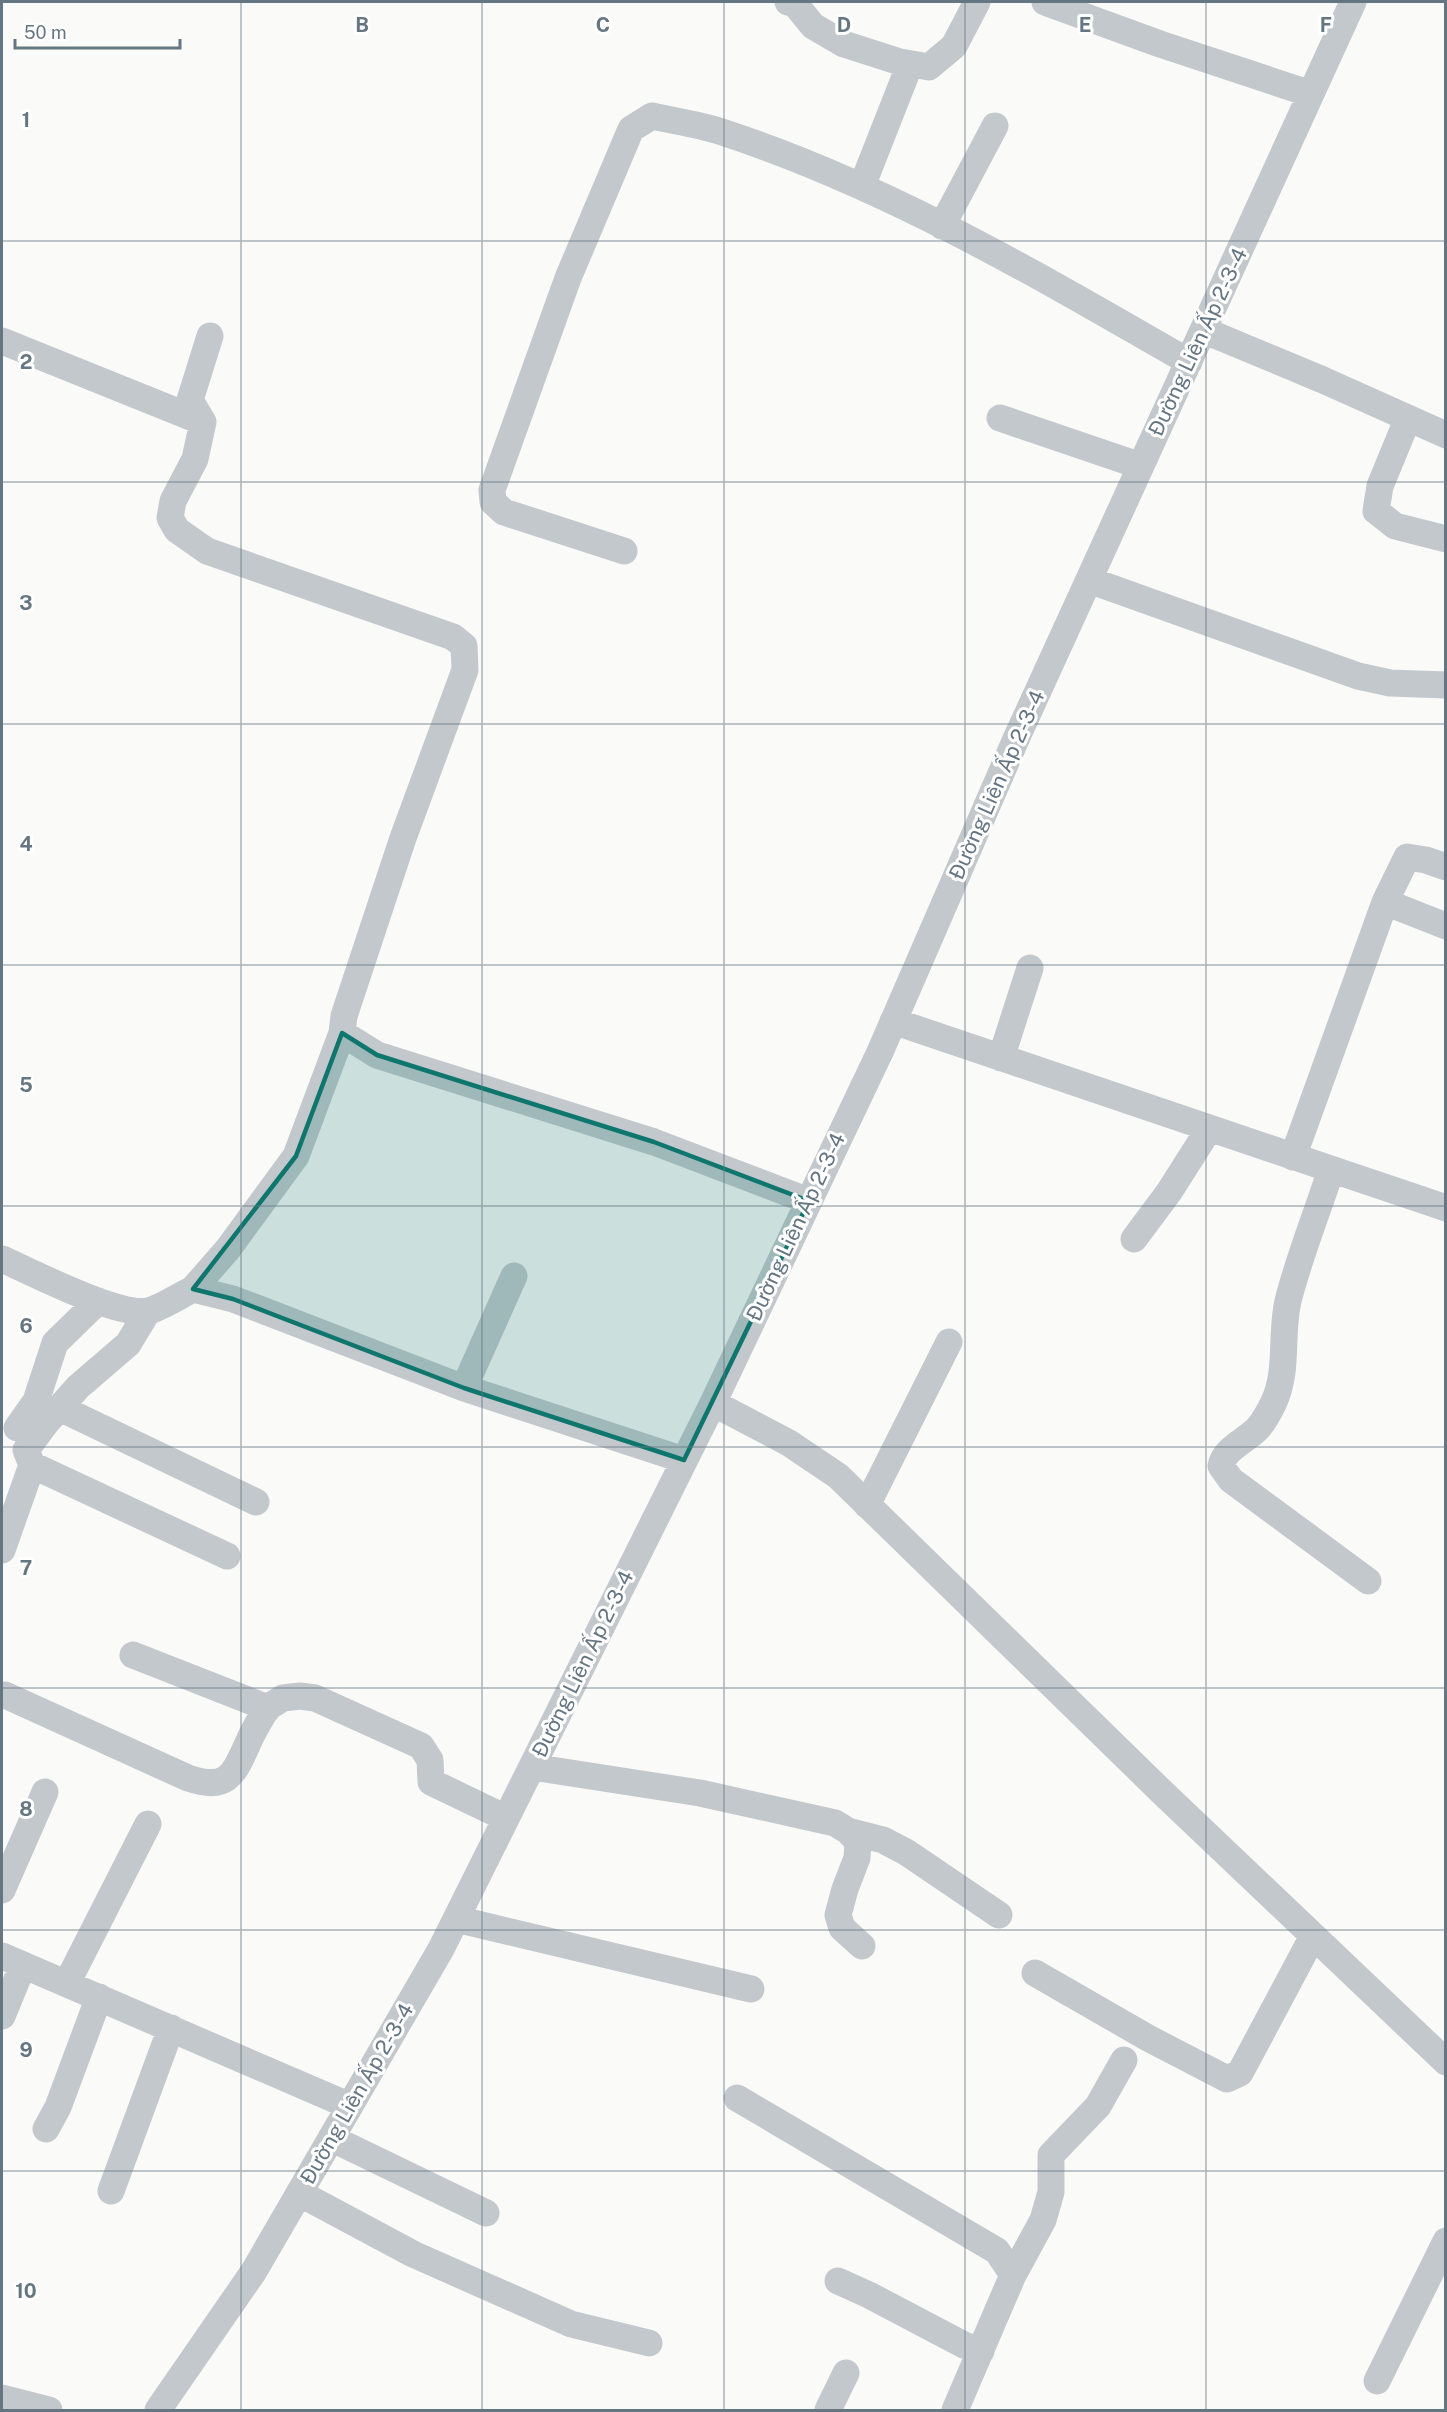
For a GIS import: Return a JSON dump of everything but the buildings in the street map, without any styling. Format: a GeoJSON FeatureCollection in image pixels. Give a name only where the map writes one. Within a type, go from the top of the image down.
{"type":"FeatureCollection","features":[{"type":"Feature","properties":{"kind":"street"},"geometry":{"type":"LineString","coordinates":[[788,2],[795,4],[813,26],[831,38],[910,64],[928,67],[954,46],[977,2]]}},
{"type":"Feature","properties":{"kind":"street"},"geometry":{"type":"LineString","coordinates":[[1045,2],[1160,44],[1311,94]]}},
{"type":"Feature","properties":{"kind":"street","name":"Đường Liên Ấp 2-3-4"},"geometry":{"type":"LineString","coordinates":[[158,2410],[254,2271],[441,1949],[713,1403],[893,1021],[1016,739],[1353,2]]}},
{"type":"Feature","properties":{"kind":"street"},"geometry":{"type":"LineString","coordinates":[[862,186],[910,64]]}},
{"type":"Feature","properties":{"kind":"street"},"geometry":{"type":"LineString","coordinates":[[624,551],[504,512],[496,506],[492,496],[568,278],[631,129],[652,116],[717,130],[862,186],[1086,303],[1189,362]]}},
{"type":"Feature","properties":{"kind":"street"},"geometry":{"type":"LineString","coordinates":[[942,226],[995,126]]}},
{"type":"Feature","properties":{"kind":"street"},"geometry":{"type":"LineString","coordinates":[[1203,330],[1446,435]]}},
{"type":"Feature","properties":{"kind":"street"},"geometry":{"type":"LineString","coordinates":[[2,1259],[98,1301],[125,1310],[148,1311],[194,1289],[228,1249],[296,1156],[342,1034],[344,1016],[399,850],[465,670],[464,646],[453,637],[207,551],[177,530],[170,518],[173,501],[195,459],[203,422],[190,400],[210,336]]}},
{"type":"Feature","properties":{"kind":"street"},"geometry":{"type":"LineString","coordinates":[[2,341],[203,422]]}},
{"type":"Feature","properties":{"kind":"street"},"geometry":{"type":"LineString","coordinates":[[1000,418],[1141,466]]}},
{"type":"Feature","properties":{"kind":"street"},"geometry":{"type":"LineString","coordinates":[[1408,418],[1380,486],[1376,510],[1395,526],[1446,539]]}},
{"type":"Feature","properties":{"kind":"street"},"geometry":{"type":"LineString","coordinates":[[1089,580],[1358,676],[1390,683],[1446,684]]}},
{"type":"Feature","properties":{"kind":"street"},"geometry":{"type":"LineString","coordinates":[[1293,1157],[1385,902],[1407,857],[1426,860],[1446,867]]}},
{"type":"Feature","properties":{"kind":"street"},"geometry":{"type":"LineString","coordinates":[[1385,902],[1446,926]]}},
{"type":"Feature","properties":{"kind":"street"},"geometry":{"type":"LineString","coordinates":[[1001,1058],[1030,968]]}},
{"type":"Feature","properties":{"kind":"street"},"geometry":{"type":"LineString","coordinates":[[893,1021],[1446,1208]]}},
{"type":"Feature","properties":{"kind":"street"},"geometry":{"type":"LineString","coordinates":[[342,1034],[377,1055],[654,1142],[809,1201]]}},
{"type":"Feature","properties":{"kind":"street"},"geometry":{"type":"LineString","coordinates":[[1134,1239],[1169,1192],[1209,1129]]}},
{"type":"Feature","properties":{"kind":"street"},"geometry":{"type":"LineString","coordinates":[[1331,1170],[1288,1299],[1284,1323],[1281,1379],[1276,1398],[1259,1427],[1231,1450],[1223,1459],[1221,1466],[1231,1480],[1368,1581]]}},
{"type":"Feature","properties":{"kind":"street"},"geometry":{"type":"LineString","coordinates":[[464,1388],[514,1276]]}},
{"type":"Feature","properties":{"kind":"street"},"geometry":{"type":"LineString","coordinates":[[194,1289],[233,1299],[464,1388],[684,1460]]}},
{"type":"Feature","properties":{"kind":"street"},"geometry":{"type":"LineString","coordinates":[[17,1428],[36,1401],[55,1343],[98,1301]]}},
{"type":"Feature","properties":{"kind":"street"},"geometry":{"type":"LineString","coordinates":[[2,1550],[32,1465],[26,1450],[78,1387],[128,1344],[148,1311]]}},
{"type":"Feature","properties":{"kind":"street"},"geometry":{"type":"LineString","coordinates":[[867,1505],[949,1342]]}},
{"type":"Feature","properties":{"kind":"street"},"geometry":{"type":"LineString","coordinates":[[713,1403],[789,1443],[838,1476],[1164,1794],[1446,2062]]}},
{"type":"Feature","properties":{"kind":"street"},"geometry":{"type":"LineString","coordinates":[[60,1407],[256,1502]]}},
{"type":"Feature","properties":{"kind":"street"},"geometry":{"type":"LineString","coordinates":[[32,1465],[226,1556]]}},
{"type":"Feature","properties":{"kind":"street"},"geometry":{"type":"LineString","coordinates":[[133,1655],[268,1708]]}},
{"type":"Feature","properties":{"kind":"street"},"geometry":{"type":"LineString","coordinates":[[5,1695],[188,1778],[209,1784],[220,1783],[234,1772],[268,1708],[283,1698],[291,1696],[315,1698],[421,1746],[430,1760],[431,1782],[506,1818]]}},
{"type":"Feature","properties":{"kind":"street"},"geometry":{"type":"LineString","coordinates":[[532,1767],[700,1793],[794,1812],[835,1823],[848,1831],[858,1842],[857,1858],[838,1915],[842,1928],[862,1946]]}},
{"type":"Feature","properties":{"kind":"street"},"geometry":{"type":"LineString","coordinates":[[2,1890],[45,1792]]}},
{"type":"Feature","properties":{"kind":"street"},"geometry":{"type":"LineString","coordinates":[[67,1983],[148,1824]]}},
{"type":"Feature","properties":{"kind":"street"},"geometry":{"type":"LineString","coordinates":[[848,1831],[883,1840],[906,1852],[999,1916]]}},
{"type":"Feature","properties":{"kind":"street"},"geometry":{"type":"LineString","coordinates":[[456,1919],[751,1989]]}},
{"type":"Feature","properties":{"kind":"street"},"geometry":{"type":"LineString","coordinates":[[1035,1973],[1148,2038],[1227,2079],[1240,2073],[1313,1936]]}},
{"type":"Feature","properties":{"kind":"street"},"geometry":{"type":"LineString","coordinates":[[2,2016],[12,1960],[350,2106]]}},
{"type":"Feature","properties":{"kind":"street"},"geometry":{"type":"LineString","coordinates":[[46,2129],[58,2107],[99,1997]]}},
{"type":"Feature","properties":{"kind":"street"},"geometry":{"type":"LineString","coordinates":[[111,2191],[171,2028]]}},
{"type":"Feature","properties":{"kind":"street"},"geometry":{"type":"LineString","coordinates":[[956,2410],[1013,2275],[1043,2220],[1051,2192],[1051,2155],[1098,2106],[1124,2060]]}},
{"type":"Feature","properties":{"kind":"street"},"geometry":{"type":"LineString","coordinates":[[737,2098],[997,2251],[1013,2275]]}},
{"type":"Feature","properties":{"kind":"street"},"geometry":{"type":"LineString","coordinates":[[331,2138],[486,2213]]}},
{"type":"Feature","properties":{"kind":"street"},"geometry":{"type":"LineString","coordinates":[[299,2193],[413,2254],[571,2324],[649,2343]]}},
{"type":"Feature","properties":{"kind":"street"},"geometry":{"type":"LineString","coordinates":[[1377,2381],[1446,2241]]}},
{"type":"Feature","properties":{"kind":"street"},"geometry":{"type":"LineString","coordinates":[[838,2281],[964,2345],[981,2351]]}},
{"type":"Feature","properties":{"kind":"street"},"geometry":{"type":"LineString","coordinates":[[828,2410],[846,2373]]}},
{"type":"Feature","properties":{"kind":"street"},"geometry":{"type":"LineString","coordinates":[[2,2398],[49,2410]]}},
{"type":"Feature","properties":{"kind":"highlighted area"},"geometry":{"type":"Polygon","coordinates":[[[342,1033],[377,1055],[654,1142],[809,1201],[684,1460],[464,1388],[233,1299],[193,1289],[296,1156],[342,1033]]]}}]}
